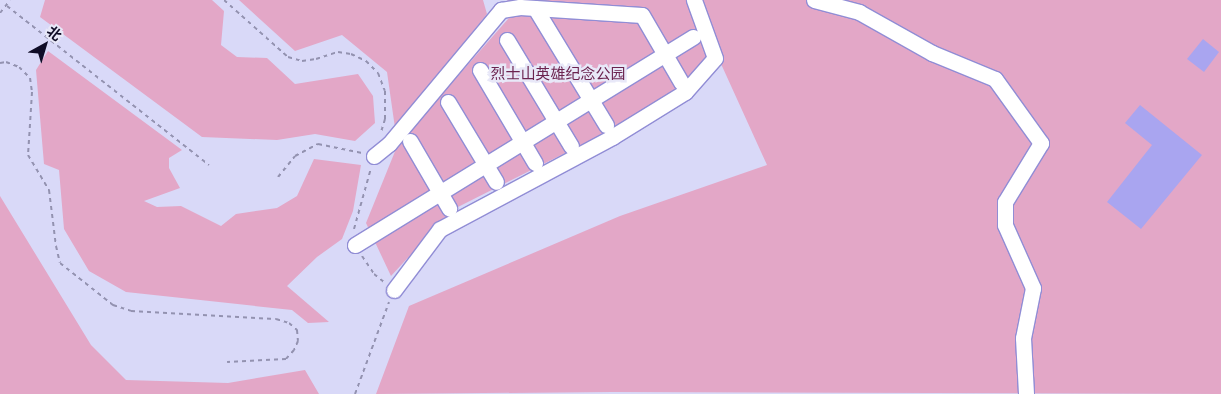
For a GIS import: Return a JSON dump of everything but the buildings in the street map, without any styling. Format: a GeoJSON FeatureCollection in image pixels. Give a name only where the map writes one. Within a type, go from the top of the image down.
{"type":"FeatureCollection","features":[{"type":"Feature","properties":{"kind":"street"},"geometry":{"type":"LineString","coordinates":[[394,290],[440,229],[612,137],[685,92],[715,58],[694,0]]}},
{"type":"Feature","properties":{"kind":"street"},"geometry":{"type":"LineString","coordinates":[[814,0],[859,12],[932,53],[995,79],[1041,143],[1005,202],[1005,225],[1033,288],[1023,338],[1026,394]]}},
{"type":"Feature","properties":{"kind":"street"},"geometry":{"type":"LineString","coordinates":[[374,156],[389,144],[501,10],[563,5],[642,15],[681,82]]}},
{"type":"Feature","properties":{"kind":"street"},"geometry":{"type":"LineString","coordinates":[[535,8],[606,125]]}},
{"type":"Feature","properties":{"kind":"street"},"geometry":{"type":"LineString","coordinates":[[354,245],[693,36]]}},
{"type":"Feature","properties":{"kind":"street"},"geometry":{"type":"LineString","coordinates":[[507,40],[572,146]]}},
{"type":"Feature","properties":{"kind":"street"},"geometry":{"type":"LineString","coordinates":[[480,70],[535,164]]}},
{"type":"Feature","properties":{"kind":"street"},"geometry":{"type":"LineString","coordinates":[[448,102],[496,182]]}},
{"type":"Feature","properties":{"kind":"street"},"geometry":{"type":"LineString","coordinates":[[410,141],[449,208]]}},
{"type":"Feature","properties":{"kind":"path"},"geometry":{"type":"LineString","coordinates":[[0,13],[10,0]]}},
{"type":"Feature","properties":{"kind":"path"},"geometry":{"type":"LineString","coordinates":[[224,0],[288,57],[302,61],[338,52],[351,54],[366,61],[378,72],[385,91],[385,119],[354,226],[354,245],[374,274],[394,290],[355,394]]}},
{"type":"Feature","properties":{"kind":"path"},"geometry":{"type":"LineString","coordinates":[[7,6],[209,165]]}},
{"type":"Feature","properties":{"kind":"path"},"geometry":{"type":"LineString","coordinates":[[0,63],[6,62],[19,67],[30,78],[32,92],[28,155],[49,190],[60,264],[113,305],[131,311],[276,319],[289,323],[297,330],[298,341],[294,350],[286,359],[227,362]]}},
{"type":"Feature","properties":{"kind":"path"},"geometry":{"type":"LineString","coordinates":[[278,177],[295,156],[318,144],[374,156]]}},
{"type":"Feature","properties":{"kind":"green space"},"geometry":{"type":"Polygon","coordinates":[[[45,0],[212,0],[224,11],[221,45],[237,57],[267,58],[295,84],[358,74],[373,96],[375,123],[355,141],[315,134],[277,140],[202,137],[40,17],[45,0]]]}},
{"type":"Feature","properties":{"kind":"green space"},"geometry":{"type":"Polygon","coordinates":[[[239,0],[483,0],[487,14],[395,128],[387,72],[342,35],[295,51],[239,0]]]}},
{"type":"Feature","properties":{"kind":"green space","name":"烈士山英雄纪念公园"},"geometry":{"type":"Polygon","coordinates":[[[507,0],[686,0],[710,55],[689,82],[611,130],[452,210],[391,276],[366,223],[398,144],[515,11],[507,0]]]}},
{"type":"Feature","properties":{"kind":"green space"},"geometry":{"type":"Polygon","coordinates":[[[692,0],[1221,0],[1221,394],[612,392],[376,394],[409,306],[620,216],[767,165],[692,0]]]}},
{"type":"Feature","properties":{"kind":"green space"},"geometry":{"type":"Polygon","coordinates":[[[48,51],[182,150],[169,158],[169,168],[180,188],[144,201],[157,207],[181,206],[221,226],[236,214],[277,208],[297,196],[314,159],[361,165],[353,211],[342,239],[317,257],[287,286],[329,322],[308,323],[292,310],[126,292],[89,271],[64,229],[59,170],[44,164],[36,70],[48,51]]]}},
{"type":"Feature","properties":{"kind":"green space"},"geometry":{"type":"Polygon","coordinates":[[[0,196],[91,345],[126,380],[228,383],[305,370],[319,394],[0,394],[0,196]]]}}]}
